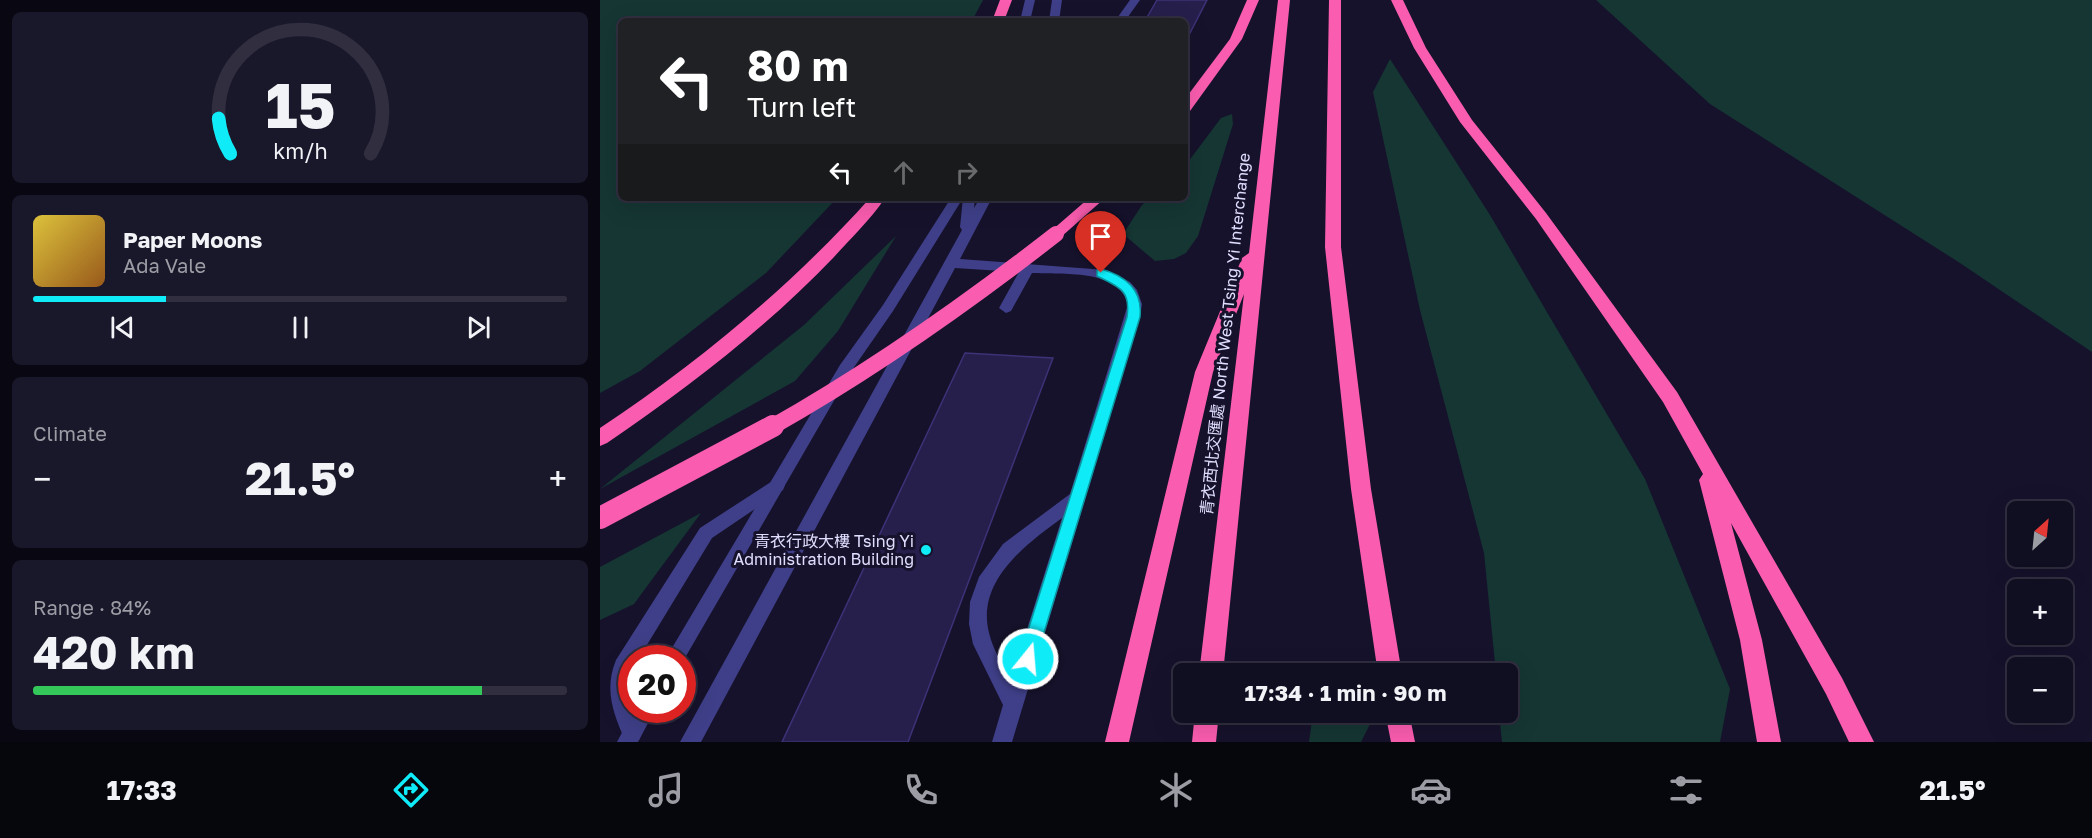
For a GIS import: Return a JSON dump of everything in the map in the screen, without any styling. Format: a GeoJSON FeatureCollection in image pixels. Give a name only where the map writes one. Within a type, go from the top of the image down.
{"type":"FeatureCollection","features":[{"type":"Feature","properties":{"kind":"highway"},"geometry":{"type":"LineString","coordinates":[[999,18],[1006,0]]}},
{"type":"Feature","properties":{"kind":"highway"},"geometry":{"type":"LineString","coordinates":[[1188,104],[1236,39],[1253,0]]}},
{"type":"Feature","properties":{"kind":"highway","name":"青衣西北交匯處 North West Tsing Yi Interchange"},"geometry":{"type":"LineString","coordinates":[[1212,663],[1284,0]]}},
{"type":"Feature","properties":{"kind":"highway"},"geometry":{"type":"LineString","coordinates":[[1335,0],[1333,247],[1361,489],[1388,663]]}},
{"type":"Feature","properties":{"kind":"highway"},"geometry":{"type":"LineString","coordinates":[[1397,0],[1420,48],[1467,122],[1541,216],[1663,387],[1834,686],[1862,742]]}},
{"type":"Feature","properties":{"kind":"highway"},"geometry":{"type":"LineString","coordinates":[[600,438],[690,375],[764,315],[816,265],[875,201]]}},
{"type":"Feature","properties":{"kind":"highway"},"geometry":{"type":"LineString","coordinates":[[600,518],[718,455],[865,370],[960,307],[1056,234],[1094,201]]}},
{"type":"Feature","properties":{"kind":"highway"},"geometry":{"type":"LineString","coordinates":[[1117,742],[1204,372],[1259,234]]}},
{"type":"Feature","properties":{"kind":"highway"},"geometry":{"type":"LineString","coordinates":[[1704,458],[1751,640],[1769,742]]}},
{"type":"Feature","properties":{"kind":"highway"},"geometry":{"type":"LineString","coordinates":[[1204,742],[1206,723]]}},
{"type":"Feature","properties":{"kind":"highway"},"geometry":{"type":"LineString","coordinates":[[1399,723],[1403,742]]}},
{"type":"Feature","properties":{"kind":"street"},"geometry":{"type":"LineString","coordinates":[[1026,18],[1030,0]]}},
{"type":"Feature","properties":{"kind":"street"},"geometry":{"type":"LineString","coordinates":[[1055,18],[1058,0]]}},
{"type":"Feature","properties":{"kind":"street"},"geometry":{"type":"LineString","coordinates":[[1122,18],[1135,0]]}},
{"type":"Feature","properties":{"kind":"street"},"geometry":{"type":"LineString","coordinates":[[683,645],[845,369],[888,308],[955,201]]}},
{"type":"Feature","properties":{"kind":"street"},"geometry":{"type":"LineString","coordinates":[[952,264],[967,226],[969,201]]}},
{"type":"Feature","properties":{"kind":"street"},"geometry":{"type":"LineString","coordinates":[[690,742],[984,201]]}},
{"type":"Feature","properties":{"kind":"street"},"geometry":{"type":"LineString","coordinates":[[952,264],[1101,273],[1125,285],[1135,304],[1133,317],[1002,742]]}},
{"type":"Feature","properties":{"kind":"street"},"geometry":{"type":"LineString","coordinates":[[1006,308],[1028,268]]}},
{"type":"Feature","properties":{"kind":"street"},"geometry":{"type":"LineString","coordinates":[[629,738],[618,685],[623,667],[706,533],[777,485]]}},
{"type":"Feature","properties":{"kind":"street"},"geometry":{"type":"LineString","coordinates":[[1014,704],[982,642],[978,624],[979,606],[985,585],[998,561],[1011,547],[1076,499]]}},
{"type":"Feature","properties":{"kind":"street"},"geometry":{"type":"LineString","coordinates":[[629,738],[638,723]]}},
{"type":"Feature","properties":{"kind":"green space"},"geometry":{"type":"Polygon","coordinates":[[[600,0],[983,0],[974,18],[618,18],[618,201],[834,201],[766,273],[640,371],[600,393],[600,0]]]}},
{"type":"Feature","properties":{"kind":"green space"},"geometry":{"type":"Polygon","coordinates":[[[1596,0],[2092,0],[2092,352],[1960,263],[1710,104],[1596,0]]]}},
{"type":"Feature","properties":{"kind":"green space"},"geometry":{"type":"Polygon","coordinates":[[[1390,59],[1490,215],[1645,479],[1730,689],[1720,742],[1502,742],[1500,723],[1518,723],[1518,663],[1495,663],[1484,553],[1420,310],[1373,92],[1390,59]]]}},
{"type":"Feature","properties":{"kind":"green space"},"geometry":{"type":"Polygon","coordinates":[[[1232,114],[1233,124],[1198,236],[1186,253],[1174,259],[1155,261],[1123,234],[1147,201],[1188,201],[1188,162],[1221,118],[1232,114]]]}},
{"type":"Feature","properties":{"kind":"green space"},"geometry":{"type":"Polygon","coordinates":[[[896,236],[838,331],[795,381],[600,489],[804,325],[896,236]]]}},
{"type":"Feature","properties":{"kind":"green space"},"geometry":{"type":"Polygon","coordinates":[[[701,513],[634,604],[600,620],[600,567],[701,513]]]}},
{"type":"Feature","properties":{"kind":"green space"},"geometry":{"type":"Polygon","coordinates":[[[1312,723],[1370,723],[1361,742],[1309,742],[1312,723]]]}},
{"type":"Feature","properties":{"kind":"building"},"geometry":{"type":"Polygon","coordinates":[[[1157,0],[1207,0],[1189,35],[1188,18],[1147,18],[1157,0]]]}},
{"type":"Feature","properties":{"kind":"building","name":"青衣行政大樓 Tsing Yi Administration Building"},"geometry":{"type":"Polygon","coordinates":[[[965,353],[1053,358],[908,742],[782,742],[965,353]]]}},
{"type":"Feature","properties":{"kind":"place","name":"青衣行政大樓 Tsing Yi Administration Building"},"geometry":{"type":"Point","coordinates":[926,550]}},
{"type":"Feature","properties":{"kind":"route"},"geometry":{"type":"LineString","coordinates":[[1028,659],[1133,317],[1135,304],[1125,285],[1101,273]]}}]}
